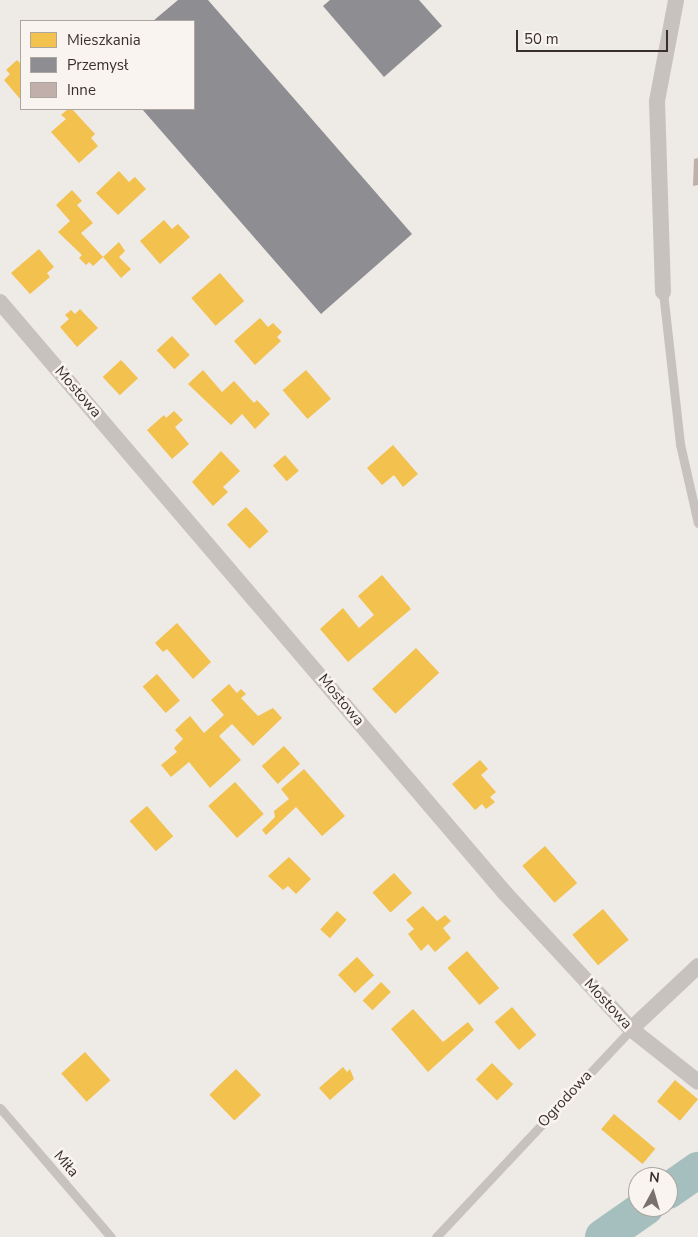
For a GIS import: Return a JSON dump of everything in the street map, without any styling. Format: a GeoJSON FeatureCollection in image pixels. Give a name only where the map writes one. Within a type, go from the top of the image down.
{"type":"FeatureCollection","features":[{"type":"Feature","properties":{"kind":"street"},"geometry":{"type":"LineString","coordinates":[[663,292],[657,102],[676,0]]}},
{"type":"Feature","properties":{"kind":"street","name":"Mostowa"},"geometry":{"type":"LineString","coordinates":[[0,302],[504,892],[631,1029],[698,1082]]}},
{"type":"Feature","properties":{"kind":"street","name":"Ogrodowa"},"geometry":{"type":"LineString","coordinates":[[631,1029],[698,966]]}},
{"type":"Feature","properties":{"kind":"lane"},"geometry":{"type":"LineString","coordinates":[[663,292],[680,444],[698,523]]}},
{"type":"Feature","properties":{"kind":"lane","name":"Ogrodowa"},"geometry":{"type":"LineString","coordinates":[[436,1237],[631,1029]]}},
{"type":"Feature","properties":{"kind":"lane","name":"Miła"},"geometry":{"type":"LineString","coordinates":[[0,1108],[111,1237]]}},
{"type":"Feature","properties":{"kind":"building: Mieszkania"},"geometry":{"type":"Polygon","coordinates":[[[17,60],[20,63],[20,99],[4,80],[10,74],[6,70],[17,60]]]}},
{"type":"Feature","properties":{"kind":"building: Mieszkania"},"geometry":{"type":"Polygon","coordinates":[[[67,110],[73,110],[95,134],[91,138],[98,146],[79,163],[51,132],[66,119],[61,115],[67,110]]]}},
{"type":"Feature","properties":{"kind":"building: Mieszkania"},"geometry":{"type":"Polygon","coordinates":[[[119,171],[129,182],[135,177],[146,189],[118,215],[96,193],[119,171]]]}},
{"type":"Feature","properties":{"kind":"building: Mieszkania"},"geometry":{"type":"Polygon","coordinates":[[[72,190],[82,201],[77,205],[93,223],[81,233],[103,257],[93,266],[89,262],[86,265],[79,258],[82,255],[58,232],[70,221],[56,205],[72,190]]]}},
{"type":"Feature","properties":{"kind":"building: Mieszkania"},"geometry":{"type":"Polygon","coordinates":[[[164,220],[172,229],[178,224],[190,237],[160,264],[140,241],[164,220]]]}},
{"type":"Feature","properties":{"kind":"building: Mieszkania"},"geometry":{"type":"Polygon","coordinates":[[[119,242],[125,251],[119,257],[131,269],[121,278],[103,257],[119,242]]]}},
{"type":"Feature","properties":{"kind":"building: Mieszkania"},"geometry":{"type":"Polygon","coordinates":[[[39,249],[54,267],[47,273],[50,277],[30,294],[11,273],[39,249]]]}},
{"type":"Feature","properties":{"kind":"building: Mieszkania"},"geometry":{"type":"Polygon","coordinates":[[[220,273],[244,301],[216,326],[191,298],[220,273]]]}},
{"type":"Feature","properties":{"kind":"building: Mieszkania"},"geometry":{"type":"Polygon","coordinates":[[[80,309],[98,328],[77,347],[60,327],[69,319],[65,315],[71,310],[75,314],[80,309]]]}},
{"type":"Feature","properties":{"kind":"building: Mieszkania"},"geometry":{"type":"Polygon","coordinates":[[[260,318],[268,327],[273,323],[282,332],[277,337],[281,341],[255,365],[234,341],[260,318]]]}},
{"type":"Feature","properties":{"kind":"building: Mieszkania"},"geometry":{"type":"Polygon","coordinates":[[[172,336],[190,355],[174,369],[157,350],[172,336]]]}},
{"type":"Feature","properties":{"kind":"building: Mieszkania"},"geometry":{"type":"Polygon","coordinates":[[[121,360],[138,378],[120,395],[103,377],[121,360]]]}},
{"type":"Feature","properties":{"kind":"building: Mieszkania"},"geometry":{"type":"Polygon","coordinates":[[[203,370],[222,392],[234,381],[254,403],[257,400],[270,414],[255,429],[242,414],[231,425],[188,384],[203,370]]]}},
{"type":"Feature","properties":{"kind":"building: Mieszkania"},"geometry":{"type":"Polygon","coordinates":[[[306,370],[331,399],[308,419],[283,390],[306,370]]]}},
{"type":"Feature","properties":{"kind":"building: Mieszkania"},"geometry":{"type":"Polygon","coordinates":[[[174,411],[183,420],[175,427],[189,444],[172,459],[147,430],[164,415],[166,418],[174,411]]]}},
{"type":"Feature","properties":{"kind":"building: Mieszkania"},"geometry":{"type":"Polygon","coordinates":[[[393,445],[418,474],[403,487],[394,475],[382,485],[367,468],[393,445]]]}},
{"type":"Feature","properties":{"kind":"building: Mieszkania"},"geometry":{"type":"Polygon","coordinates":[[[221,451],[240,471],[223,487],[228,492],[213,506],[192,482],[221,451]]]}},
{"type":"Feature","properties":{"kind":"building: Mieszkania"},"geometry":{"type":"Polygon","coordinates":[[[285,455],[299,471],[287,481],[273,465],[285,455]]]}},
{"type":"Feature","properties":{"kind":"building: Mieszkania"},"geometry":{"type":"Polygon","coordinates":[[[246,507],[269,531],[249,549],[227,525],[246,507]]]}},
{"type":"Feature","properties":{"kind":"building: Mieszkania"},"geometry":{"type":"Polygon","coordinates":[[[382,575],[411,609],[348,662],[320,629],[343,608],[359,628],[374,615],[358,596],[382,575]]]}},
{"type":"Feature","properties":{"kind":"building: Mieszkania"},"geometry":{"type":"Polygon","coordinates":[[[177,623],[211,662],[193,679],[167,649],[163,652],[155,643],[177,623]]]}},
{"type":"Feature","properties":{"kind":"building: Mieszkania"},"geometry":{"type":"Polygon","coordinates":[[[416,648],[439,673],[395,714],[372,689],[416,648]]]}},
{"type":"Feature","properties":{"kind":"building: Mieszkania"},"geometry":{"type":"Polygon","coordinates":[[[157,674],[180,700],[166,713],[143,686],[157,674]]]}},
{"type":"Feature","properties":{"kind":"building: Mieszkania"},"geometry":{"type":"Polygon","coordinates":[[[229,684],[237,693],[241,689],[246,694],[241,698],[258,716],[273,708],[282,718],[253,746],[232,724],[219,736],[241,760],[210,788],[189,762],[171,777],[161,765],[177,752],[174,748],[183,739],[175,730],[190,716],[204,733],[224,715],[211,700],[229,684]]]}},
{"type":"Feature","properties":{"kind":"building: Mieszkania"},"geometry":{"type":"Polygon","coordinates":[[[284,746],[300,764],[278,784],[262,766],[284,746]]]}},
{"type":"Feature","properties":{"kind":"building: Mieszkania"},"geometry":{"type":"Polygon","coordinates":[[[480,760],[488,769],[481,775],[496,792],[490,797],[495,802],[486,809],[482,804],[475,810],[452,784],[480,760]]]}},
{"type":"Feature","properties":{"kind":"building: Mieszkania"},"geometry":{"type":"Polygon","coordinates":[[[304,769],[345,816],[322,836],[296,807],[266,835],[262,830],[275,817],[274,811],[289,799],[281,789],[304,769]]]}},
{"type":"Feature","properties":{"kind":"building: Mieszkania"},"geometry":{"type":"Polygon","coordinates":[[[235,782],[264,814],[237,838],[208,806],[235,782]]]}},
{"type":"Feature","properties":{"kind":"building: Mieszkania"},"geometry":{"type":"Polygon","coordinates":[[[147,806],[173,836],[156,851],[130,821],[147,806]]]}},
{"type":"Feature","properties":{"kind":"building: Mieszkania"},"geometry":{"type":"Polygon","coordinates":[[[545,846],[577,883],[555,903],[522,866],[545,846]]]}},
{"type":"Feature","properties":{"kind":"building: Mieszkania"},"geometry":{"type":"Polygon","coordinates":[[[289,857],[311,879],[296,894],[288,886],[283,890],[268,876],[289,857]]]}},
{"type":"Feature","properties":{"kind":"building: Mieszkania"},"geometry":{"type":"Polygon","coordinates":[[[394,873],[412,893],[391,912],[372,892],[394,873]]]}},
{"type":"Feature","properties":{"kind":"building: Mieszkania"},"geometry":{"type":"Polygon","coordinates":[[[423,906],[437,921],[445,915],[451,921],[443,928],[451,938],[435,952],[428,944],[421,951],[408,934],[414,929],[406,920],[423,906]]]}},
{"type":"Feature","properties":{"kind":"building: Mieszkania"},"geometry":{"type":"Polygon","coordinates":[[[603,909],[629,940],[598,965],[572,935],[603,909]]]}},
{"type":"Feature","properties":{"kind":"building: Mieszkania"},"geometry":{"type":"Polygon","coordinates":[[[337,911],[347,920],[330,938],[320,930],[337,911]]]}},
{"type":"Feature","properties":{"kind":"building: Mieszkania"},"geometry":{"type":"Polygon","coordinates":[[[467,951],[499,988],[480,1005],[447,968],[467,951]]]}},
{"type":"Feature","properties":{"kind":"building: Mieszkania"},"geometry":{"type":"Polygon","coordinates":[[[357,957],[374,975],[355,993],[338,975],[357,957]]]}},
{"type":"Feature","properties":{"kind":"building: Mieszkania"},"geometry":{"type":"Polygon","coordinates":[[[381,982],[391,992],[373,1010],[363,1000],[381,982]]]}},
{"type":"Feature","properties":{"kind":"building: Mieszkania"},"geometry":{"type":"Polygon","coordinates":[[[512,1007],[536,1035],[519,1050],[495,1022],[512,1007]]]}},
{"type":"Feature","properties":{"kind":"building: Mieszkania"},"geometry":{"type":"Polygon","coordinates":[[[413,1009],[443,1042],[468,1022],[474,1030],[428,1072],[391,1029],[413,1009]]]}},
{"type":"Feature","properties":{"kind":"building: Mieszkania"},"geometry":{"type":"Polygon","coordinates":[[[85,1052],[110,1080],[87,1102],[61,1073],[85,1052]]]}},
{"type":"Feature","properties":{"kind":"building: Mieszkania"},"geometry":{"type":"Polygon","coordinates":[[[492,1063],[513,1084],[497,1100],[476,1079],[492,1063]]]}},
{"type":"Feature","properties":{"kind":"building: Mieszkania"},"geometry":{"type":"Polygon","coordinates":[[[343,1067],[347,1072],[350,1069],[354,1079],[330,1100],[319,1088],[343,1067]]]}},
{"type":"Feature","properties":{"kind":"building: Mieszkania"},"geometry":{"type":"Polygon","coordinates":[[[236,1069],[261,1095],[234,1121],[209,1095],[236,1069]]]}},
{"type":"Feature","properties":{"kind":"building: Mieszkania"},"geometry":{"type":"Polygon","coordinates":[[[675,1080],[698,1099],[680,1121],[657,1101],[675,1080]]]}},
{"type":"Feature","properties":{"kind":"building: Mieszkania"},"geometry":{"type":"Polygon","coordinates":[[[614,1114],[655,1149],[643,1164],[601,1129],[614,1114]]]}},
{"type":"Feature","properties":{"kind":"building: Przemysł"},"geometry":{"type":"Polygon","coordinates":[[[178,0],[208,0],[412,234],[321,314],[143,110],[195,110],[195,20],[154,20],[178,0]]]}},
{"type":"Feature","properties":{"kind":"building: Przemysł"},"geometry":{"type":"Polygon","coordinates":[[[330,0],[419,0],[442,26],[384,77],[323,6],[330,0]]]}},
{"type":"Feature","properties":{"kind":"building: Inne"},"geometry":{"type":"Polygon","coordinates":[[[698,158],[698,185],[693,186],[694,159],[698,158]]]}},
{"type":"Feature","properties":{"kind":"waterway"},"geometry":{"type":"LineString","coordinates":[[678,1184],[698,1170]]}},
{"type":"Feature","properties":{"kind":"waterway"},"geometry":{"type":"LineString","coordinates":[[603,1237],[632,1217]]}}]}
